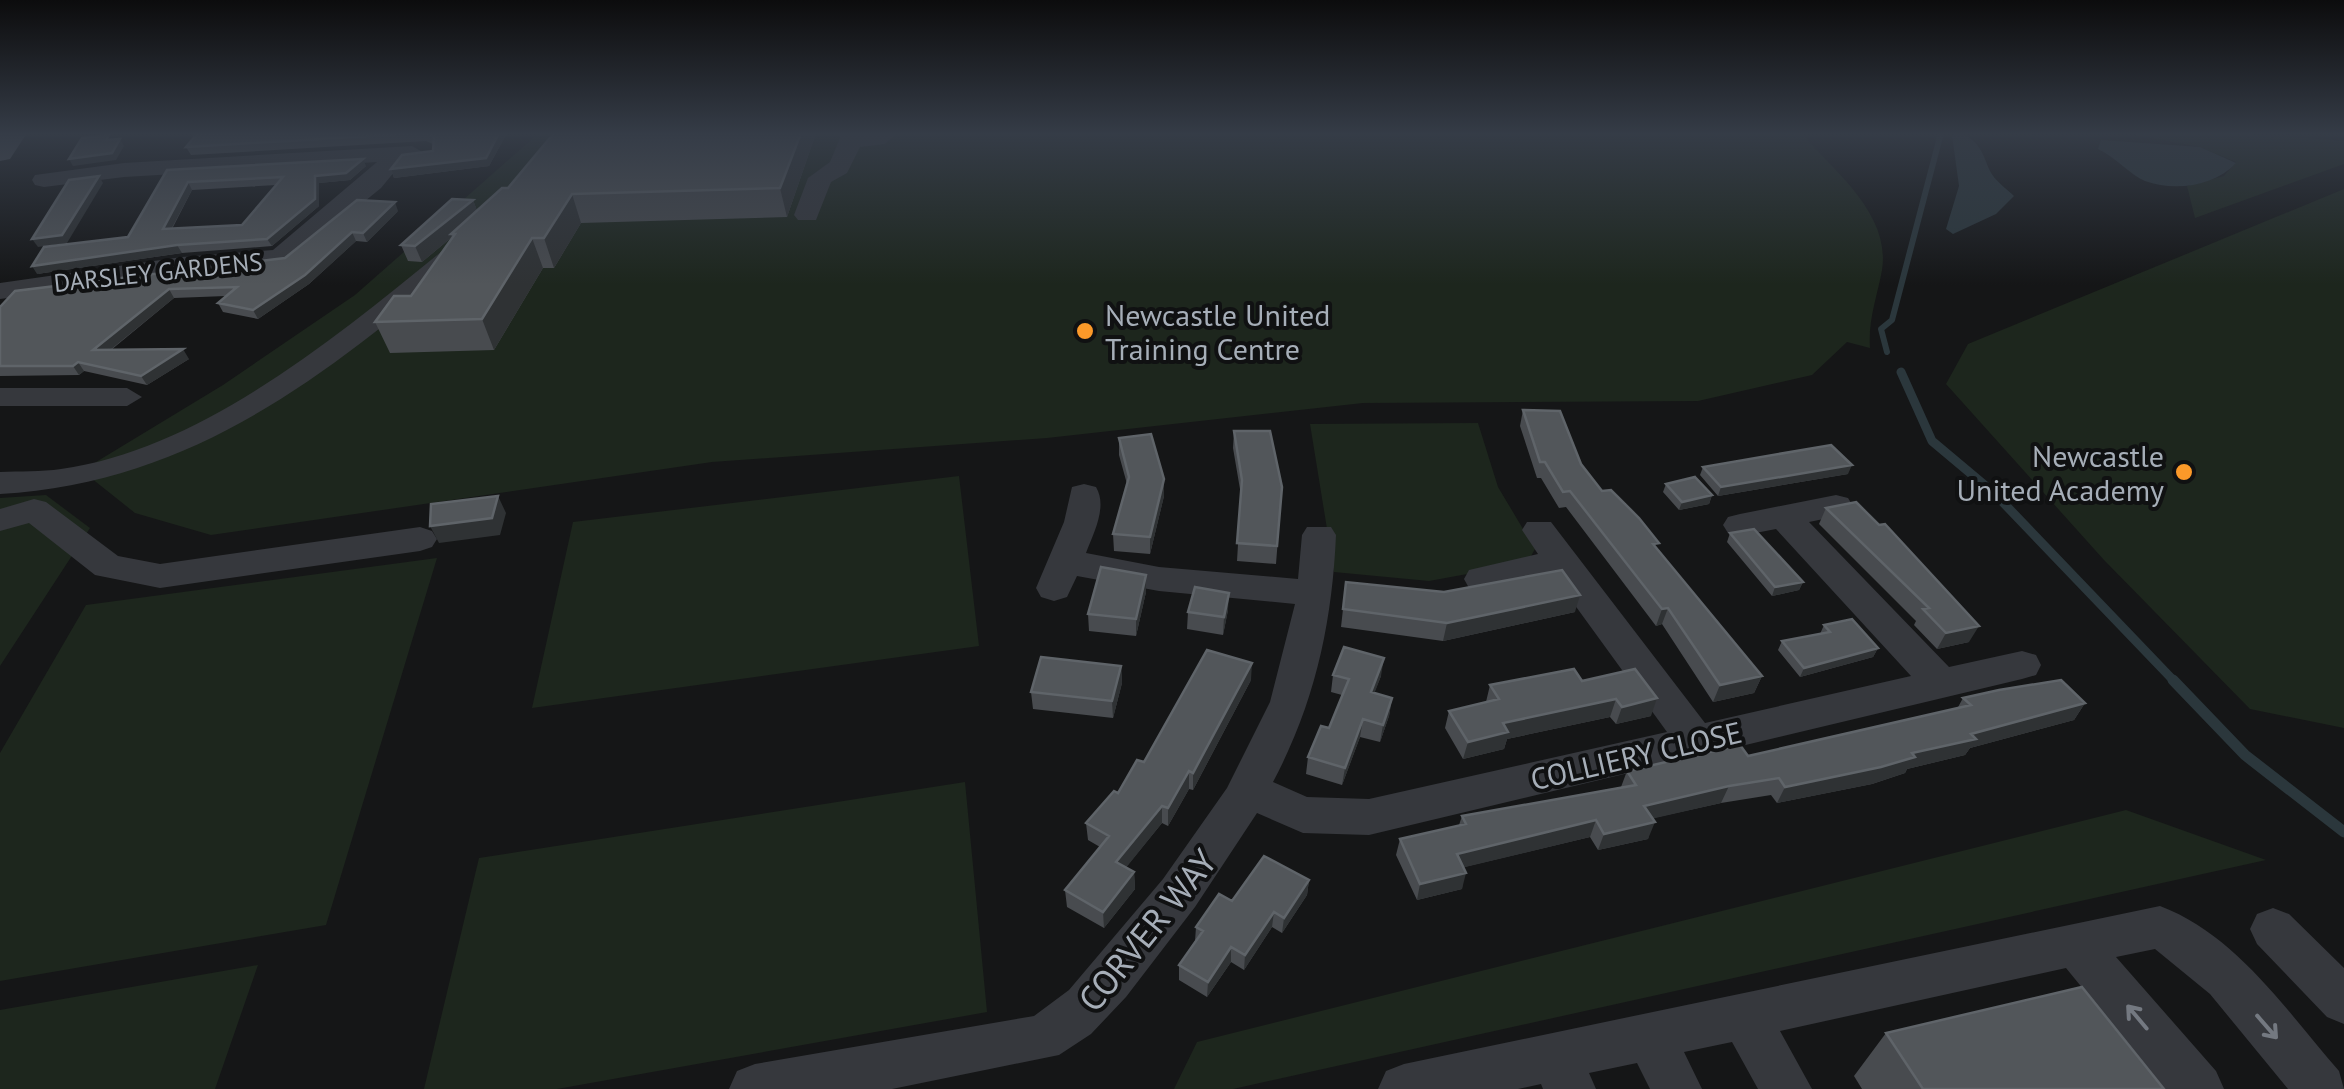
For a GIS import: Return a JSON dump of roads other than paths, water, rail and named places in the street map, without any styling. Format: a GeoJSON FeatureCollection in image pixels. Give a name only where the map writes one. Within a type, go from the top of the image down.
{"type":"FeatureCollection","features":[{"type":"Feature","properties":{"kind":"street","name":"DARSLEY GARDENS"},"geometry":{"type":"LineString","coordinates":[[0,291],[182,265],[280,257],[371,184]]}},
{"type":"Feature","properties":{"kind":"street"},"geometry":{"type":"LineString","coordinates":[[807,214],[818,184]]}},
{"type":"Feature","properties":{"kind":"street"},"geometry":{"type":"LineString","coordinates":[[12,500],[138,462],[290,381],[393,306],[484,230]]}},
{"type":"Feature","properties":{"kind":"street"},"geometry":{"type":"LineString","coordinates":[[80,397],[111,367]]}},
{"type":"Feature","properties":{"kind":"street"},"geometry":{"type":"LineString","coordinates":[[0,397],[126,397]]}},
{"type":"Feature","properties":{"kind":"street"},"geometry":{"type":"LineString","coordinates":[[1084,495],[1081,522],[1063,562],[1158,579],[1314,593]]}},
{"type":"Feature","properties":{"kind":"street"},"geometry":{"type":"LineString","coordinates":[[12,500],[54,522],[108,566],[160,576],[420,539]]}},
{"type":"Feature","properties":{"kind":"street"},"geometry":{"type":"LineString","coordinates":[[1740,525],[1836,506]]}},
{"type":"Feature","properties":{"kind":"street"},"geometry":{"type":"LineString","coordinates":[[1783,516],[1940,681]]}},
{"type":"Feature","properties":{"kind":"street"},"geometry":{"type":"LineString","coordinates":[[1539,530],[1696,742]]}},
{"type":"Feature","properties":{"kind":"street","name":"CORVER WAY"},"geometry":{"type":"LineString","coordinates":[[755,1089],[1041,1038],[1078,1019],[1197,873],[1252,791],[1280,728],[1308,634],[1319,535]]}},
{"type":"Feature","properties":{"kind":"street"},"geometry":{"type":"LineString","coordinates":[[1482,579],[1562,561]]}},
{"type":"Feature","properties":{"kind":"street","name":"COLLIERY CLOSE"},"geometry":{"type":"LineString","coordinates":[[1252,791],[1303,815],[1369,817],[1940,681],[2022,665]]}},
{"type":"Feature","properties":{"kind":"street"},"geometry":{"type":"LineString","coordinates":[[1404,1089],[1562,1073],[1650,1036],[2160,927],[2188,942],[2213,966],[2321,1089]]}},
{"type":"Feature","properties":{"kind":"street"},"geometry":{"type":"LineString","coordinates":[[2272,930],[2344,1001]]}},
{"type":"Feature","properties":{"kind":"street"},"geometry":{"type":"LineString","coordinates":[[2076,945],[2198,1089]]}},
{"type":"Feature","properties":{"kind":"street"},"geometry":{"type":"LineString","coordinates":[[1744,1016],[1786,1089]]}},
{"type":"Feature","properties":{"kind":"street"},"geometry":{"type":"LineString","coordinates":[[1650,1036],[1676,1089]]}},
{"type":"Feature","properties":{"kind":"waterway"},"geometry":{"type":"LineString","coordinates":[[1887,352],[1881,329],[1892,320],[1928,184]]}},
{"type":"Feature","properties":{"kind":"waterway"},"geometry":{"type":"LineString","coordinates":[[1901,372],[1932,441],[1994,493],[2175,682]]}},
{"type":"Feature","properties":{"kind":"waterway"},"geometry":{"type":"LineString","coordinates":[[2173,680],[2245,755],[2344,832]]}},
{"type":"Feature","properties":{"kind":"place","name":"Newcastle United Training Centre"},"geometry":{"type":"Point","coordinates":[1085,331]}},
{"type":"Feature","properties":{"kind":"place","name":"Newcastle United Academy"},"geometry":{"type":"Point","coordinates":[2184,472]}}]}
